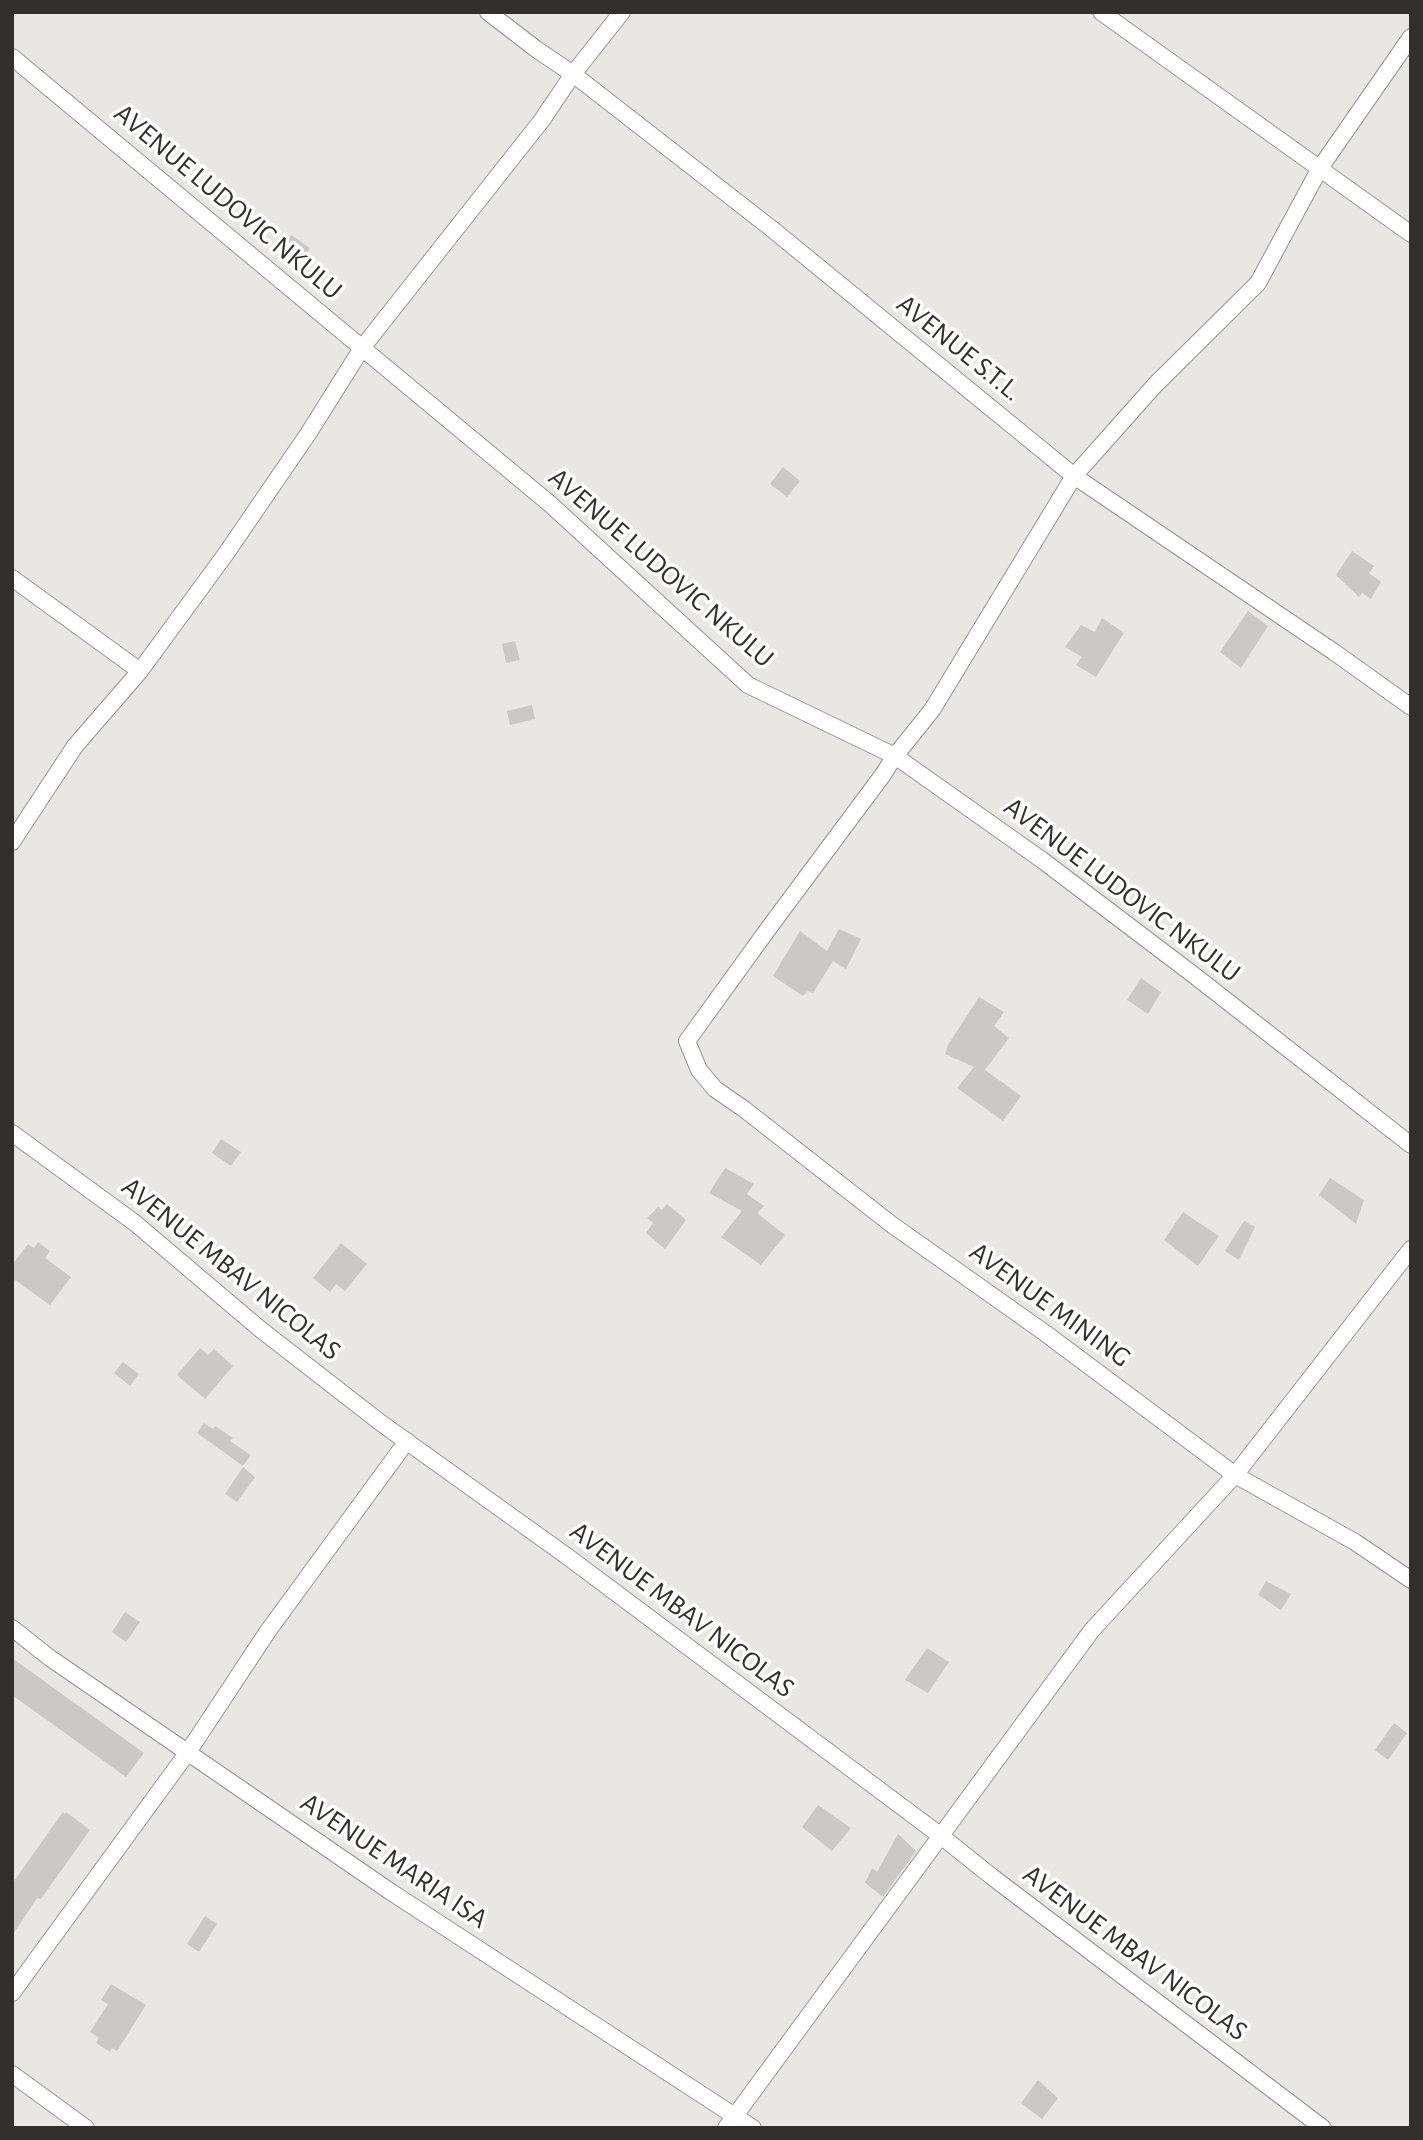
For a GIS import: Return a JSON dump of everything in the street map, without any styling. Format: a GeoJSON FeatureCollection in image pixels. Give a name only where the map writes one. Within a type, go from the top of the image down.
{"type":"FeatureCollection","features":[{"type":"Feature","properties":{"kind":"street","name":"AVENUE S.T.L."},"geometry":{"type":"LineString","coordinates":[[488,12],[536,50],[573,74],[772,229],[1074,476],[1411,707]]}},
{"type":"Feature","properties":{"kind":"street"},"geometry":{"type":"LineString","coordinates":[[12,842],[75,746],[140,671],[225,555],[308,434],[362,348],[542,120],[573,74],[622,12]]}},
{"type":"Feature","properties":{"kind":"street"},"geometry":{"type":"LineString","coordinates":[[1101,12],[1411,234]]}},
{"type":"Feature","properties":{"kind":"street"},"geometry":{"type":"LineString","coordinates":[[895,756],[932,710],[1074,476],[1155,385],[1258,283],[1320,168],[1411,37]]}},
{"type":"Feature","properties":{"kind":"street","name":"AVENUE LUDOVIC NKULU"},"geometry":{"type":"LineString","coordinates":[[12,57],[550,504],[748,685],[895,756],[1086,893],[1411,1145]]}},
{"type":"Feature","properties":{"kind":"street"},"geometry":{"type":"LineString","coordinates":[[12,578],[140,671]]}},
{"type":"Feature","properties":{"kind":"street","name":"AVENUE MINING"},"geometry":{"type":"LineString","coordinates":[[895,756],[687,1041],[699,1070],[715,1089],[755,1117],[891,1224],[1045,1333],[1235,1475],[1355,1542],[1411,1580]]}},
{"type":"Feature","properties":{"kind":"street","name":"AVENUE MBAV NICOLAS"},"geometry":{"type":"LineString","coordinates":[[12,1133],[135,1223],[260,1329],[407,1441],[941,1836],[1323,2128]]}},
{"type":"Feature","properties":{"kind":"street"},"geometry":{"type":"LineString","coordinates":[[731,2121],[1092,1630],[1235,1475],[1411,1249]]}},
{"type":"Feature","properties":{"kind":"street"},"geometry":{"type":"LineString","coordinates":[[12,1993],[188,1752],[268,1631],[407,1441]]}},
{"type":"Feature","properties":{"kind":"street","name":"AVENUE MARIA ISA"},"geometry":{"type":"LineString","coordinates":[[12,1628],[50,1658],[391,1892],[731,2121],[753,2128]]}},
{"type":"Feature","properties":{"kind":"street"},"geometry":{"type":"LineString","coordinates":[[12,2074],[86,2128]]}},
{"type":"Feature","properties":{"kind":"building"},"geometry":{"type":"Polygon","coordinates":[[[291,235],[310,248],[302,260],[283,247],[291,235]]]}},
{"type":"Feature","properties":{"kind":"building"},"geometry":{"type":"Polygon","coordinates":[[[783,467],[800,481],[787,497],[770,484],[783,467]]]}},
{"type":"Feature","properties":{"kind":"building"},"geometry":{"type":"Polygon","coordinates":[[[1352,551],[1374,566],[1369,573],[1381,582],[1371,599],[1362,593],[1359,597],[1336,575],[1352,551]]]}},
{"type":"Feature","properties":{"kind":"building"},"geometry":{"type":"Polygon","coordinates":[[[1248,611],[1268,626],[1241,668],[1220,652],[1248,611]]]}},
{"type":"Feature","properties":{"kind":"building"},"geometry":{"type":"Polygon","coordinates":[[[1102,618],[1124,633],[1096,677],[1076,665],[1082,657],[1065,647],[1081,625],[1095,632],[1102,618]]]}},
{"type":"Feature","properties":{"kind":"building"},"geometry":{"type":"Polygon","coordinates":[[[515,641],[520,660],[506,663],[502,644],[515,641]]]}},
{"type":"Feature","properties":{"kind":"building"},"geometry":{"type":"Polygon","coordinates":[[[532,705],[535,719],[510,725],[507,711],[532,705]]]}},
{"type":"Feature","properties":{"kind":"building"},"geometry":{"type":"Polygon","coordinates":[[[839,929],[861,939],[846,969],[833,961],[813,993],[808,991],[803,996],[773,976],[800,931],[827,951],[839,929]]]}},
{"type":"Feature","properties":{"kind":"building"},"geometry":{"type":"Polygon","coordinates":[[[1141,978],[1161,992],[1148,1014],[1127,1000],[1141,978]]]}},
{"type":"Feature","properties":{"kind":"building"},"geometry":{"type":"Polygon","coordinates":[[[979,997],[1004,1012],[994,1026],[1009,1038],[985,1070],[1021,1096],[1003,1121],[957,1088],[974,1067],[945,1054],[979,997]]]}},
{"type":"Feature","properties":{"kind":"building"},"geometry":{"type":"Polygon","coordinates":[[[221,1139],[241,1152],[231,1166],[212,1153],[221,1139]]]}},
{"type":"Feature","properties":{"kind":"building"},"geometry":{"type":"Polygon","coordinates":[[[725,1168],[754,1184],[747,1194],[764,1206],[757,1213],[785,1235],[761,1265],[721,1237],[742,1211],[709,1193],[725,1168]]]}},
{"type":"Feature","properties":{"kind":"building"},"geometry":{"type":"Polygon","coordinates":[[[1330,1178],[1364,1200],[1356,1224],[1319,1195],[1330,1178]]]}},
{"type":"Feature","properties":{"kind":"building"},"geometry":{"type":"Polygon","coordinates":[[[667,1204],[686,1220],[665,1249],[646,1233],[653,1223],[647,1218],[658,1207],[662,1210],[667,1204]]]}},
{"type":"Feature","properties":{"kind":"building"},"geometry":{"type":"Polygon","coordinates":[[[1183,1212],[1219,1236],[1198,1266],[1164,1240],[1183,1212]]]}},
{"type":"Feature","properties":{"kind":"building"},"geometry":{"type":"Polygon","coordinates":[[[1244,1221],[1255,1227],[1239,1260],[1225,1251],[1244,1221]]]}},
{"type":"Feature","properties":{"kind":"building"},"geometry":{"type":"Polygon","coordinates":[[[38,1242],[50,1251],[45,1258],[71,1277],[50,1305],[12,1278],[12,1265],[28,1244],[34,1248],[38,1242]]]}},
{"type":"Feature","properties":{"kind":"building"},"geometry":{"type":"Polygon","coordinates":[[[341,1243],[367,1264],[345,1291],[336,1284],[330,1292],[313,1278],[341,1243]]]}},
{"type":"Feature","properties":{"kind":"building"},"geometry":{"type":"Polygon","coordinates":[[[200,1348],[208,1355],[214,1349],[233,1366],[205,1399],[177,1375],[200,1348]]]}},
{"type":"Feature","properties":{"kind":"building"},"geometry":{"type":"Polygon","coordinates":[[[123,1362],[139,1374],[130,1386],[114,1373],[123,1362]]]}},
{"type":"Feature","properties":{"kind":"building"},"geometry":{"type":"Polygon","coordinates":[[[204,1423],[213,1429],[215,1426],[233,1438],[230,1441],[251,1455],[243,1466],[197,1433],[204,1423]]]}},
{"type":"Feature","properties":{"kind":"building"},"geometry":{"type":"Polygon","coordinates":[[[243,1467],[255,1477],[237,1502],[225,1494],[243,1467]]]}},
{"type":"Feature","properties":{"kind":"building"},"geometry":{"type":"Polygon","coordinates":[[[1266,1581],[1291,1594],[1281,1610],[1258,1595],[1266,1581]]]}},
{"type":"Feature","properties":{"kind":"building"},"geometry":{"type":"Polygon","coordinates":[[[125,1612],[140,1622],[126,1642],[112,1632],[125,1612]]]}},
{"type":"Feature","properties":{"kind":"building"},"geometry":{"type":"Polygon","coordinates":[[[927,1648],[949,1662],[928,1693],[905,1680],[927,1648]]]}},
{"type":"Feature","properties":{"kind":"building"},"geometry":{"type":"Polygon","coordinates":[[[12,1658],[144,1753],[126,1777],[12,1695],[12,1658]]]}},
{"type":"Feature","properties":{"kind":"building"},"geometry":{"type":"Polygon","coordinates":[[[1394,1723],[1407,1733],[1388,1760],[1375,1750],[1394,1723]]]}},
{"type":"Feature","properties":{"kind":"building"},"geometry":{"type":"Polygon","coordinates":[[[818,1805],[851,1828],[832,1851],[802,1827],[818,1805]]]}},
{"type":"Feature","properties":{"kind":"building"},"geometry":{"type":"Polygon","coordinates":[[[63,1812],[90,1830],[41,1899],[37,1898],[12,1936],[12,1884],[63,1812]]]}},
{"type":"Feature","properties":{"kind":"building"},"geometry":{"type":"Polygon","coordinates":[[[898,1834],[916,1851],[883,1897],[865,1883],[872,1868],[877,1872],[898,1834]]]}},
{"type":"Feature","properties":{"kind":"building"},"geometry":{"type":"Polygon","coordinates":[[[205,1916],[217,1924],[199,1952],[187,1944],[205,1916]]]}},
{"type":"Feature","properties":{"kind":"building"},"geometry":{"type":"Polygon","coordinates":[[[111,1984],[146,2005],[117,2051],[112,2048],[110,2052],[96,2043],[99,2038],[90,2032],[108,2004],[101,2000],[111,1984]]]}},
{"type":"Feature","properties":{"kind":"building"},"geometry":{"type":"Polygon","coordinates":[[[1038,2080],[1058,2098],[1042,2119],[1021,2103],[1038,2080]]]}}]}
